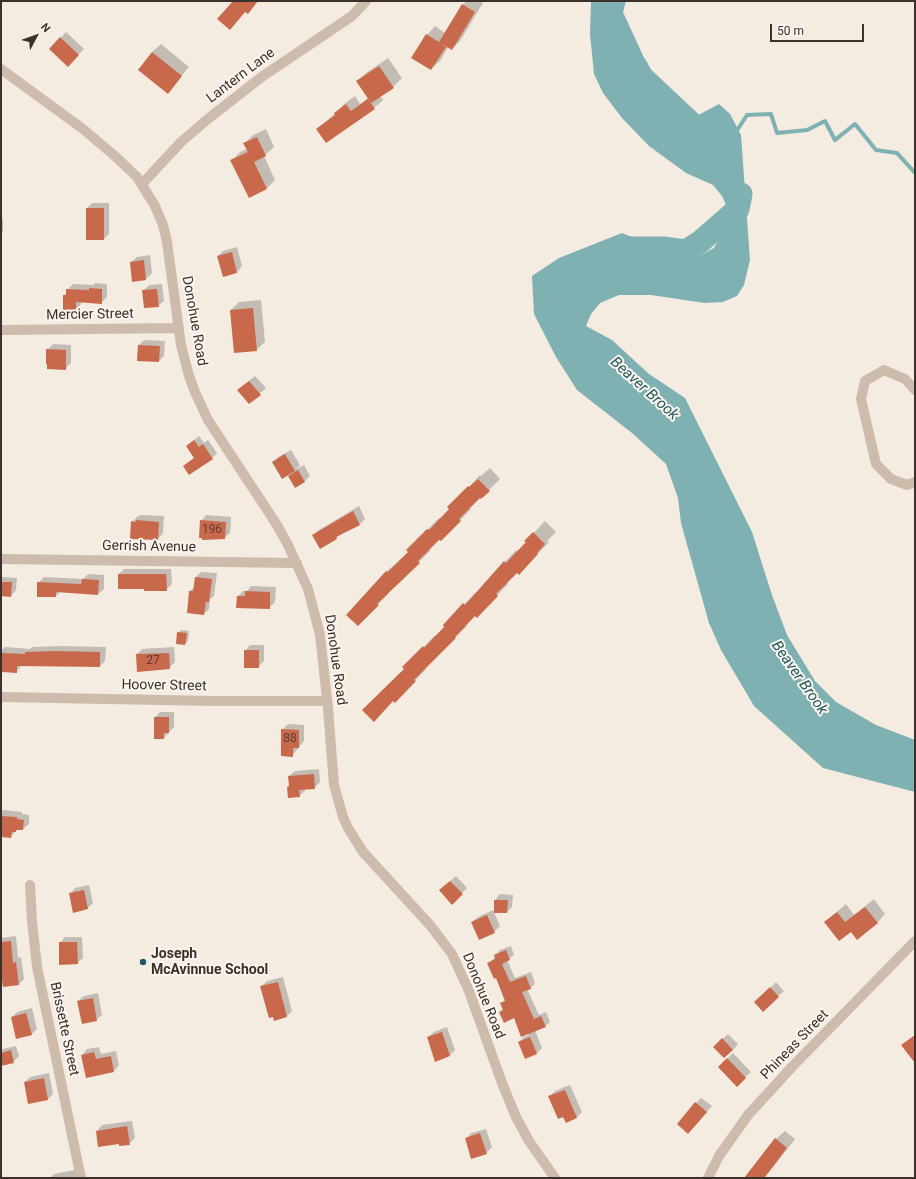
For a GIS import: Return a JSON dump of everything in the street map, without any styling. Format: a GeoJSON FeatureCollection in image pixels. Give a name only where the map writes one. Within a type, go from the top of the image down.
{"type":"FeatureCollection","features":[{"type":"Feature","properties":{"kind":"street","name":"Lantern Lane"},"geometry":{"type":"LineString","coordinates":[[142,184],[167,156],[209,118],[262,76],[352,16],[366,1]]}},
{"type":"Feature","properties":{"kind":"street","name":"Donohue Road"},"geometry":{"type":"LineString","coordinates":[[1,69],[83,129],[120,161],[137,177],[155,206],[164,225],[171,265],[175,307],[181,345],[186,365],[201,406],[218,436],[276,525],[297,563],[308,589],[320,635],[334,784],[340,808],[348,828],[363,852],[421,914],[452,954],[469,991],[502,1083],[516,1117],[529,1141],[555,1178]]}},
{"type":"Feature","properties":{"kind":"street","name":"Mercier Street"},"geometry":{"type":"LineString","coordinates":[[1,330],[179,328]]}},
{"type":"Feature","properties":{"kind":"street"},"geometry":{"type":"LineString","coordinates":[[915,390],[905,379],[884,370],[865,382],[861,399],[876,464],[891,479],[907,485],[915,482]]}},
{"type":"Feature","properties":{"kind":"street","name":"Gerrish Avenue"},"geometry":{"type":"LineString","coordinates":[[1,559],[297,563]]}},
{"type":"Feature","properties":{"kind":"street","name":"Hoover Street"},"geometry":{"type":"LineString","coordinates":[[1,697],[216,701],[327,701]]}},
{"type":"Feature","properties":{"kind":"street","name":"Brissette Street"},"geometry":{"type":"LineString","coordinates":[[30,885],[36,968],[81,1178]]}},
{"type":"Feature","properties":{"kind":"street","name":"Phineas Street"},"geometry":{"type":"LineString","coordinates":[[708,1178],[719,1156],[748,1115],[791,1068],[915,941]]}},
{"type":"Feature","properties":{"kind":"water"},"geometry":{"type":"Polygon","coordinates":[[[591,1],[626,1],[623,12],[651,73],[658,102],[672,115],[689,120],[719,104],[730,114],[741,135],[750,260],[744,285],[737,296],[723,302],[705,303],[651,295],[619,295],[600,303],[591,314],[586,326],[612,340],[649,374],[685,398],[752,532],[772,595],[787,635],[815,681],[836,702],[876,725],[915,740],[915,792],[823,768],[754,706],[721,650],[709,623],[681,523],[678,498],[666,464],[632,433],[577,390],[556,357],[534,314],[532,276],[559,258],[622,233],[690,261],[714,248],[721,235],[726,220],[727,207],[722,196],[713,185],[686,173],[649,146],[622,118],[603,93],[594,74],[590,34],[591,1]]]}},
{"type":"Feature","properties":{"kind":"building"},"geometry":{"type":"Polygon","coordinates":[[[233,1],[258,1],[248,14],[245,12],[230,30],[217,19],[233,1]]]}},
{"type":"Feature","properties":{"kind":"building"},"geometry":{"type":"Polygon","coordinates":[[[462,4],[475,12],[452,50],[440,43],[446,47],[431,70],[411,58],[426,34],[439,42],[462,4]]]}},
{"type":"Feature","properties":{"kind":"building"},"geometry":{"type":"Polygon","coordinates":[[[60,37],[79,55],[68,67],[49,49],[60,37]]]}},
{"type":"Feature","properties":{"kind":"building"},"geometry":{"type":"Polygon","coordinates":[[[152,52],[182,76],[168,94],[138,70],[152,52]]]}},
{"type":"Feature","properties":{"kind":"building"},"geometry":{"type":"Polygon","coordinates":[[[379,66],[394,88],[371,103],[356,81],[379,66]]]}},
{"type":"Feature","properties":{"kind":"building"},"geometry":{"type":"Polygon","coordinates":[[[368,99],[375,109],[326,143],[316,129],[335,115],[334,113],[346,104],[351,111],[368,99]]]}},
{"type":"Feature","properties":{"kind":"building"},"geometry":{"type":"Polygon","coordinates":[[[257,137],[266,156],[254,162],[267,189],[249,198],[230,160],[248,152],[243,143],[257,137]]]}},
{"type":"Feature","properties":{"kind":"building"},"geometry":{"type":"Polygon","coordinates":[[[86,208],[104,208],[104,240],[86,240],[86,208]]]}},
{"type":"Feature","properties":{"kind":"building"},"geometry":{"type":"Polygon","coordinates":[[[232,252],[237,273],[223,277],[217,256],[232,252]]]}},
{"type":"Feature","properties":{"kind":"building"},"geometry":{"type":"Polygon","coordinates":[[[144,260],[146,280],[132,282],[130,262],[144,260]]]}},
{"type":"Feature","properties":{"kind":"building"},"geometry":{"type":"Polygon","coordinates":[[[89,288],[102,289],[102,304],[76,302],[76,311],[63,310],[63,295],[66,295],[66,289],[89,290],[89,288]]]}},
{"type":"Feature","properties":{"kind":"building"},"geometry":{"type":"Polygon","coordinates":[[[157,289],[159,307],[144,308],[142,290],[157,289]]]}},
{"type":"Feature","properties":{"kind":"building"},"geometry":{"type":"Polygon","coordinates":[[[253,308],[257,351],[234,353],[230,310],[253,308]]]}},
{"type":"Feature","properties":{"kind":"building"},"geometry":{"type":"Polygon","coordinates":[[[138,345],[160,346],[159,362],[137,361],[138,345]]]}},
{"type":"Feature","properties":{"kind":"building"},"geometry":{"type":"Polygon","coordinates":[[[46,349],[66,350],[66,370],[47,369],[46,349]]]}},
{"type":"Feature","properties":{"kind":"building"},"geometry":{"type":"Polygon","coordinates":[[[249,381],[261,395],[249,404],[237,390],[249,381]]]}},
{"type":"Feature","properties":{"kind":"building"},"geometry":{"type":"Polygon","coordinates":[[[194,440],[199,447],[203,444],[213,459],[189,475],[183,466],[194,458],[186,446],[194,440]]]}},
{"type":"Feature","properties":{"kind":"building"},"geometry":{"type":"Polygon","coordinates":[[[285,454],[295,471],[282,479],[272,462],[285,454]]]}},
{"type":"Feature","properties":{"kind":"building"},"geometry":{"type":"Polygon","coordinates":[[[298,470],[305,482],[295,488],[288,476],[298,470]]]}},
{"type":"Feature","properties":{"kind":"building"},"geometry":{"type":"Polygon","coordinates":[[[478,479],[490,491],[481,499],[480,498],[459,519],[461,521],[418,561],[420,563],[377,604],[379,605],[358,626],[346,615],[386,571],[388,572],[408,552],[406,550],[427,529],[429,530],[449,509],[447,507],[468,486],[469,487],[478,479]]]}},
{"type":"Feature","properties":{"kind":"building"},"geometry":{"type":"Polygon","coordinates":[[[353,511],[360,525],[336,537],[337,539],[320,549],[312,535],[353,511]]]}},
{"type":"Feature","properties":{"kind":"building"},"geometry":{"type":"Polygon","coordinates":[[[136,520],[159,522],[158,540],[130,539],[131,521],[136,522],[136,520]]]}},
{"type":"Feature","properties":{"kind":"building"},"geometry":{"type":"Polygon","coordinates":[[[200,520],[226,522],[225,539],[202,540],[202,538],[199,538],[200,520]]]}},
{"type":"Feature","properties":{"kind":"building"},"geometry":{"type":"Polygon","coordinates":[[[533,532],[545,544],[537,553],[538,554],[519,575],[517,573],[496,594],[498,596],[477,618],[475,616],[455,637],[456,638],[414,680],[416,681],[395,703],[393,701],[374,722],[362,710],[404,669],[402,667],[423,646],[424,648],[444,627],[443,625],[463,603],[465,605],[504,561],[506,563],[526,542],[524,541],[533,532]]]}},
{"type":"Feature","properties":{"kind":"building"},"geometry":{"type":"Polygon","coordinates":[[[118,574],[166,574],[167,591],[118,589],[118,574]]]}},
{"type":"Feature","properties":{"kind":"building"},"geometry":{"type":"Polygon","coordinates":[[[195,577],[212,579],[209,602],[206,602],[204,615],[187,613],[189,591],[193,591],[195,577]]]}},
{"type":"Feature","properties":{"kind":"building"},"geometry":{"type":"Polygon","coordinates":[[[82,579],[99,580],[98,595],[56,592],[56,597],[37,597],[37,582],[81,584],[82,579]]]}},
{"type":"Feature","properties":{"kind":"building"},"geometry":{"type":"Polygon","coordinates":[[[1,582],[12,582],[11,597],[1,596],[1,582]]]}},
{"type":"Feature","properties":{"kind":"building"},"geometry":{"type":"Polygon","coordinates":[[[245,591],[270,592],[270,609],[236,608],[237,596],[245,596],[245,591]]]}},
{"type":"Feature","properties":{"kind":"building"},"geometry":{"type":"Polygon","coordinates":[[[177,632],[187,633],[185,645],[176,644],[177,632]]]}},
{"type":"Feature","properties":{"kind":"building"},"geometry":{"type":"Polygon","coordinates":[[[244,650],[259,650],[259,668],[244,668],[244,650]]]}},
{"type":"Feature","properties":{"kind":"building"},"geometry":{"type":"Polygon","coordinates":[[[25,652],[100,652],[100,667],[17,666],[17,673],[2,672],[2,653],[25,654],[25,652]]]}},
{"type":"Feature","properties":{"kind":"building"},"geometry":{"type":"Polygon","coordinates":[[[169,653],[170,669],[137,672],[136,654],[169,653]]]}},
{"type":"Feature","properties":{"kind":"building"},"geometry":{"type":"Polygon","coordinates":[[[154,717],[169,717],[169,733],[164,733],[164,739],[154,739],[154,717]]]}},
{"type":"Feature","properties":{"kind":"building"},"geometry":{"type":"Polygon","coordinates":[[[281,729],[299,730],[299,748],[293,748],[293,757],[281,756],[281,729]]]}},
{"type":"Feature","properties":{"kind":"building"},"geometry":{"type":"Polygon","coordinates":[[[314,774],[315,789],[299,790],[300,797],[288,798],[288,776],[314,774]]]}},
{"type":"Feature","properties":{"kind":"building"},"geometry":{"type":"Polygon","coordinates":[[[1,816],[17,817],[17,819],[24,820],[23,830],[16,830],[16,832],[12,832],[11,838],[1,837],[1,816]]]}},
{"type":"Feature","properties":{"kind":"building"},"geometry":{"type":"Polygon","coordinates":[[[450,881],[463,894],[452,905],[439,890],[450,881]]]}},
{"type":"Feature","properties":{"kind":"building"},"geometry":{"type":"Polygon","coordinates":[[[84,890],[88,909],[73,913],[69,893],[84,890]]]}},
{"type":"Feature","properties":{"kind":"building"},"geometry":{"type":"Polygon","coordinates":[[[494,900],[508,900],[507,913],[494,913],[494,900]]]}},
{"type":"Feature","properties":{"kind":"building"},"geometry":{"type":"Polygon","coordinates":[[[865,907],[878,923],[857,940],[851,932],[839,941],[824,922],[837,912],[845,922],[865,907]]]}},
{"type":"Feature","properties":{"kind":"building"},"geometry":{"type":"Polygon","coordinates":[[[487,915],[495,933],[479,940],[471,922],[487,915]]]}},
{"type":"Feature","properties":{"kind":"building"},"geometry":{"type":"Polygon","coordinates":[[[11,941],[13,963],[16,962],[19,985],[3,987],[1,974],[1,942],[11,941]]]}},
{"type":"Feature","properties":{"kind":"building"},"geometry":{"type":"Polygon","coordinates":[[[59,942],[77,942],[78,964],[59,965],[59,942]]]}},
{"type":"Feature","properties":{"kind":"building"},"geometry":{"type":"Polygon","coordinates":[[[506,950],[510,960],[502,964],[510,982],[526,976],[531,989],[522,992],[534,1019],[541,1016],[546,1027],[521,1037],[514,1018],[504,1023],[499,1012],[503,1010],[500,1003],[505,1001],[496,978],[494,979],[487,963],[495,959],[494,955],[506,950]]]}},
{"type":"Feature","properties":{"kind":"building"},"geometry":{"type":"Polygon","coordinates":[[[278,982],[287,1017],[274,1021],[273,1017],[269,1018],[260,986],[278,982]]]}},
{"type":"Feature","properties":{"kind":"building"},"geometry":{"type":"Polygon","coordinates":[[[770,987],[779,997],[763,1012],[754,1002],[770,987]]]}},
{"type":"Feature","properties":{"kind":"building"},"geometry":{"type":"Polygon","coordinates":[[[93,998],[97,1021],[82,1024],[77,1001],[93,998]]]}},
{"type":"Feature","properties":{"kind":"building"},"geometry":{"type":"Polygon","coordinates":[[[26,1013],[32,1035],[16,1039],[11,1017],[26,1013]]]}},
{"type":"Feature","properties":{"kind":"building"},"geometry":{"type":"Polygon","coordinates":[[[442,1032],[450,1056],[435,1062],[427,1037],[442,1032]]]}},
{"type":"Feature","properties":{"kind":"building"},"geometry":{"type":"Polygon","coordinates":[[[915,1035],[915,1063],[901,1045],[915,1035]]]}},
{"type":"Feature","properties":{"kind":"building"},"geometry":{"type":"Polygon","coordinates":[[[530,1037],[537,1054],[525,1059],[518,1042],[530,1037]]]}},
{"type":"Feature","properties":{"kind":"building"},"geometry":{"type":"Polygon","coordinates":[[[722,1038],[733,1050],[724,1058],[713,1047],[722,1038]]]}},
{"type":"Feature","properties":{"kind":"building"},"geometry":{"type":"Polygon","coordinates":[[[11,1050],[14,1063],[1,1066],[1,1053],[11,1050]]]}},
{"type":"Feature","properties":{"kind":"building"},"geometry":{"type":"Polygon","coordinates":[[[94,1052],[96,1059],[111,1056],[114,1072],[86,1078],[81,1055],[94,1052]]]}},
{"type":"Feature","properties":{"kind":"building"},"geometry":{"type":"Polygon","coordinates":[[[727,1058],[746,1078],[737,1087],[718,1067],[727,1058]]]}},
{"type":"Feature","properties":{"kind":"building"},"geometry":{"type":"Polygon","coordinates":[[[44,1078],[48,1100],[28,1104],[24,1082],[44,1078]]]}},
{"type":"Feature","properties":{"kind":"building"},"geometry":{"type":"Polygon","coordinates":[[[565,1090],[577,1118],[566,1123],[563,1117],[558,1119],[548,1096],[565,1090]]]}},
{"type":"Feature","properties":{"kind":"building"},"geometry":{"type":"Polygon","coordinates":[[[695,1102],[707,1112],[688,1134],[677,1124],[695,1102]]]}},
{"type":"Feature","properties":{"kind":"building"},"geometry":{"type":"Polygon","coordinates":[[[127,1126],[130,1145],[119,1146],[119,1144],[98,1147],[96,1131],[127,1126]]]}},
{"type":"Feature","properties":{"kind":"building"},"geometry":{"type":"Polygon","coordinates":[[[480,1133],[487,1154],[471,1159],[465,1138],[480,1133]]]}},
{"type":"Feature","properties":{"kind":"building"},"geometry":{"type":"Polygon","coordinates":[[[775,1138],[787,1148],[764,1178],[744,1178],[775,1138]]]}},
{"type":"Feature","properties":{"kind":"waterway","name":"Beaver Brook"},"geometry":{"type":"LineString","coordinates":[[636,66],[642,77],[692,124],[709,143]]}},
{"type":"Feature","properties":{"kind":"waterway"},"geometry":{"type":"LineString","coordinates":[[736,132],[747,115],[771,114],[777,133],[807,130],[825,121],[835,140],[855,124],[876,150],[897,153],[915,173]]}},
{"type":"Feature","properties":{"kind":"waterway","name":"Beaver Brook"},"geometry":{"type":"LineString","coordinates":[[628,248],[663,248],[686,251],[700,242],[738,209],[741,194]]}},
{"type":"Feature","properties":{"kind":"place","name":"Joseph McAvinnue School"},"geometry":{"type":"Point","coordinates":[143,962]}}]}
